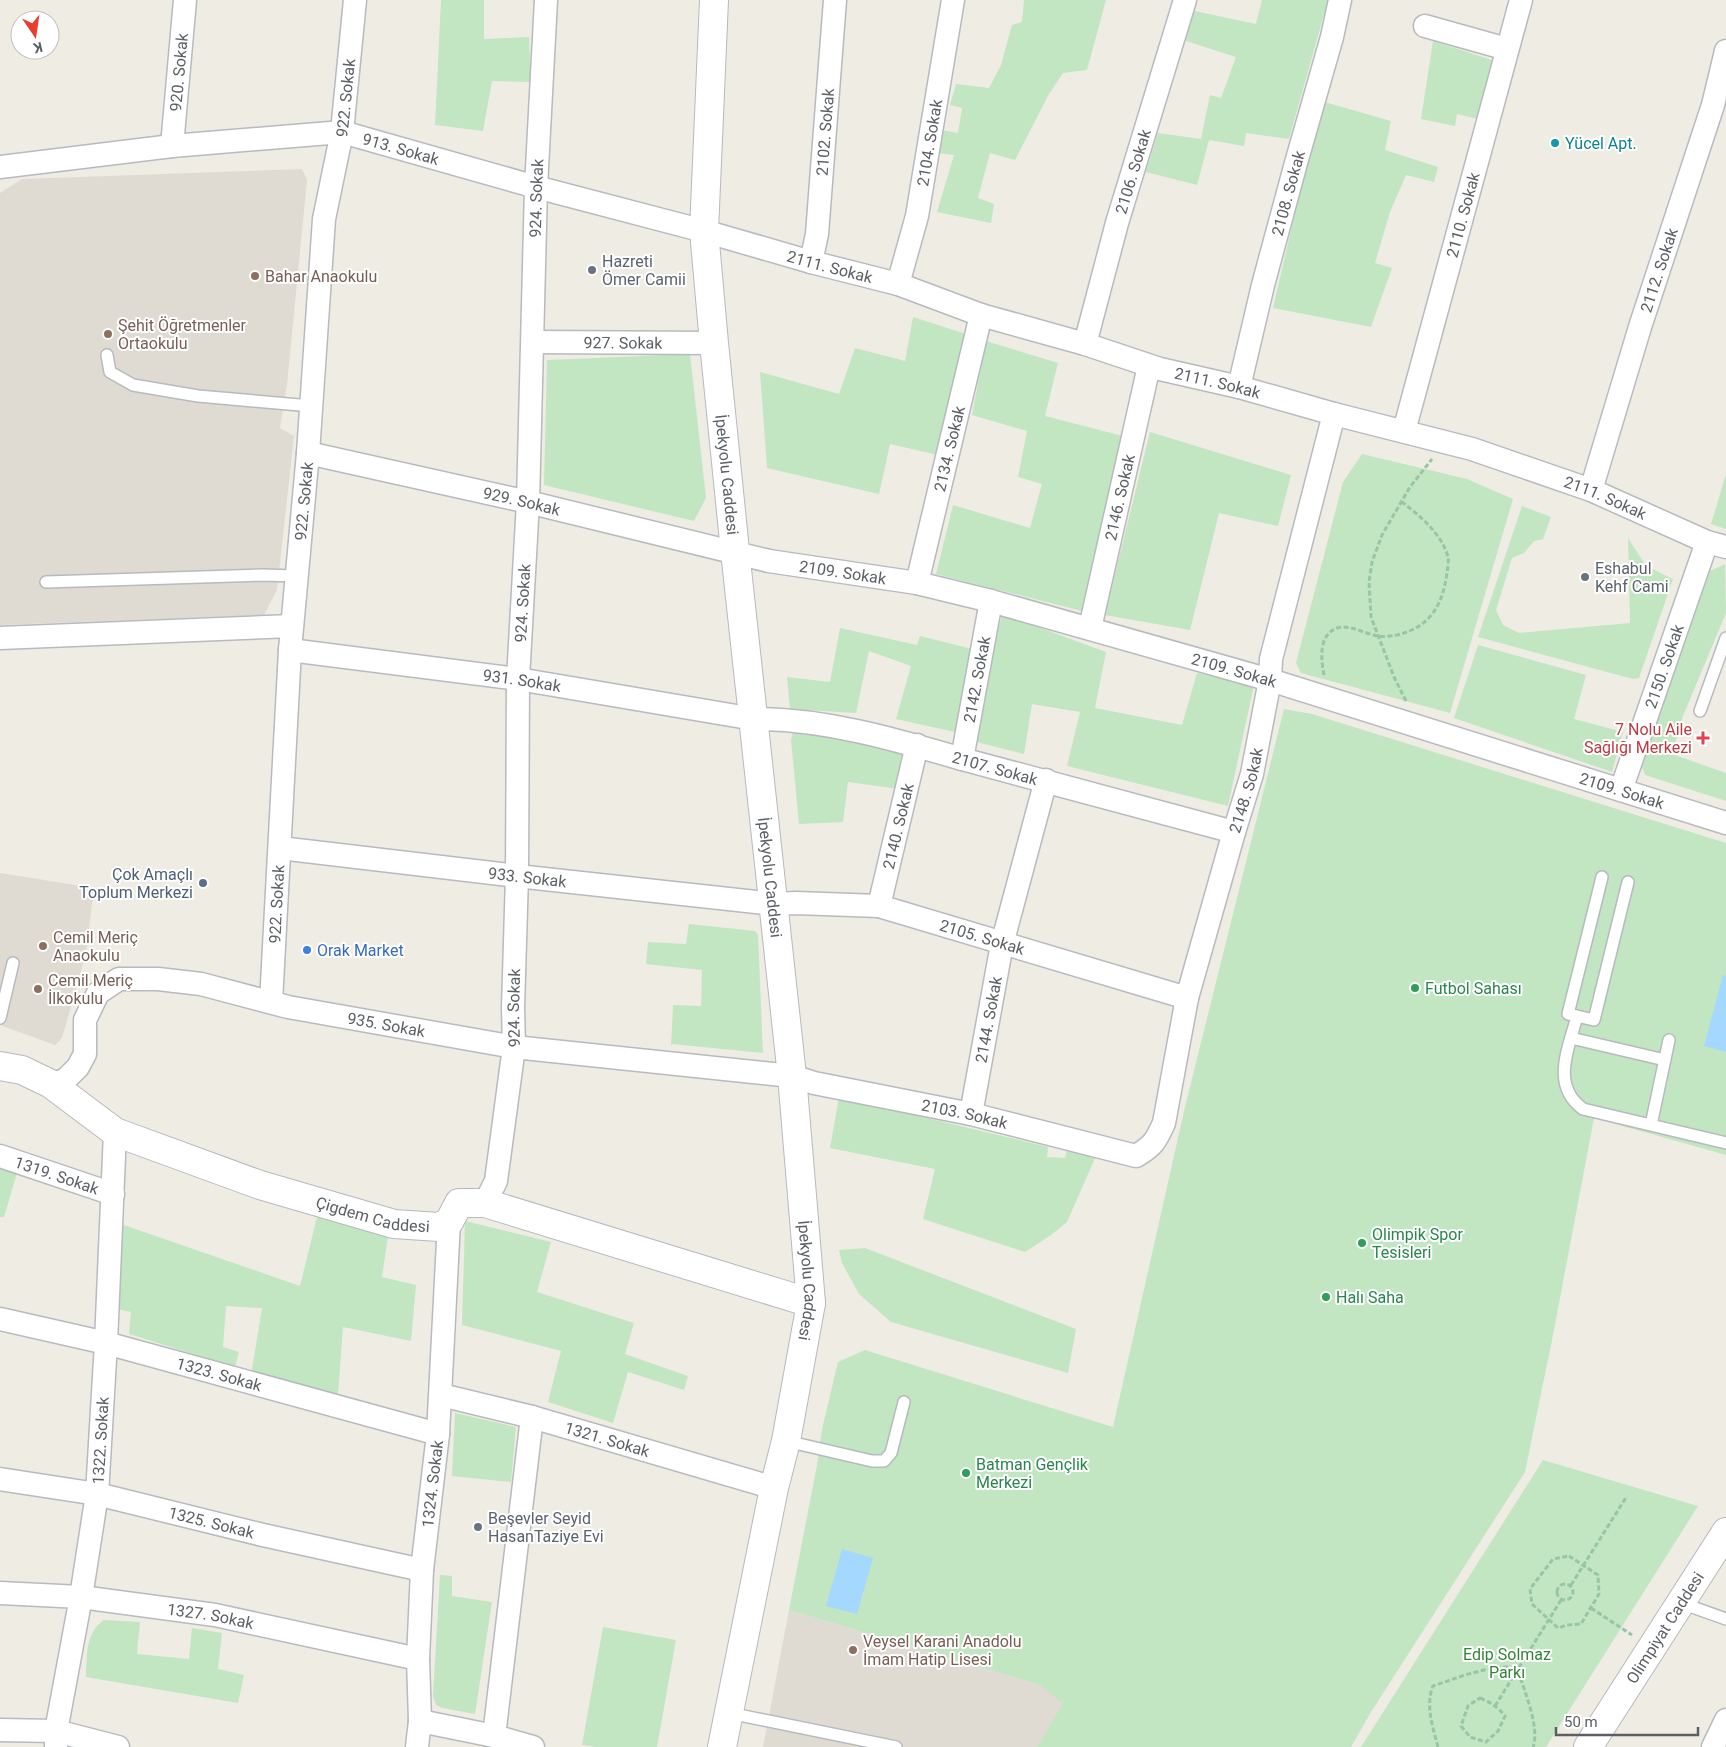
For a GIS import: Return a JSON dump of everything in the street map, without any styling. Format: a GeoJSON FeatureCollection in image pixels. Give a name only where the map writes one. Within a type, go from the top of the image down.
{"type":"FeatureCollection","features":[{"type":"Feature","properties":{"kind":"street","name":"920. Sokak"},"geometry":{"type":"LineString","coordinates":[[172,146],[185,0]]}},
{"type":"Feature","properties":{"kind":"street","name":"922. Sokak"},"geometry":{"type":"LineString","coordinates":[[271,1002],[290,650],[308,453],[324,219],[342,132],[355,0]]}},
{"type":"Feature","properties":{"kind":"street","name":"924. Sokak"},"geometry":{"type":"LineString","coordinates":[[485,1203],[496,1181],[514,1047],[518,679],[528,502],[536,188],[546,0]]}},
{"type":"Feature","properties":{"kind":"street","name":"İpekyolu Caddesi"},"geometry":{"type":"LineString","coordinates":[[714,0],[704,231],[735,551],[792,1076],[810,1303],[786,1441],[774,1488],[722,1747]]}},
{"type":"Feature","properties":{"kind":"street","name":"2102. Sokak"},"geometry":{"type":"LineString","coordinates":[[811,262],[817,234],[835,0]]}},
{"type":"Feature","properties":{"kind":"street","name":"2104. Sokak"},"geometry":{"type":"LineString","coordinates":[[898,284],[917,216],[954,0]]}},
{"type":"Feature","properties":{"kind":"street","name":"2106. Sokak"},"geometry":{"type":"LineString","coordinates":[[1085,344],[1117,223],[1185,0]]}},
{"type":"Feature","properties":{"kind":"street","name":"2108. Sokak"},"geometry":{"type":"LineString","coordinates":[[1239,387],[1263,285],[1332,37],[1340,0]]}},
{"type":"Feature","properties":{"kind":"street","name":"2110. Sokak"},"geometry":{"type":"LineString","coordinates":[[1404,431],[1521,0]]}},
{"type":"Feature","properties":{"kind":"street"},"geometry":{"type":"LineString","coordinates":[[1424,26],[1507,50]]}},
{"type":"Feature","properties":{"kind":"street","name":"2112. Sokak"},"geometry":{"type":"LineString","coordinates":[[1591,490],[1640,327],[1713,106],[1726,51]]}},
{"type":"Feature","properties":{"kind":"street","name":"913. Sokak"},"geometry":{"type":"LineString","coordinates":[[0,167],[172,146],[342,132],[536,188],[704,231]]}},
{"type":"Feature","properties":{"kind":"street","name":"2111. Sokak"},"geometry":{"type":"LineString","coordinates":[[704,231],[811,262],[898,284],[981,315],[1085,344],[1149,366],[1239,387],[1334,414],[1472,449],[1591,490],[1716,545]]}},
{"type":"Feature","properties":{"kind":"street","name":"2134. Sokak"},"geometry":{"type":"LineString","coordinates":[[917,583],[981,315]]}},
{"type":"Feature","properties":{"kind":"street","name":"927. Sokak"},"geometry":{"type":"LineString","coordinates":[[533,342],[714,343]]}},
{"type":"Feature","properties":{"kind":"street","name":"2146. Sokak"},"geometry":{"type":"LineString","coordinates":[[1090,628],[1149,366]]}},
{"type":"Feature","properties":{"kind":"street","name":"2148. Sokak"},"geometry":{"type":"LineString","coordinates":[[1136,1156],[1155,1142],[1164,1123],[1187,998],[1252,774],[1270,680],[1271,659],[1334,414]]}},
{"type":"Feature","properties":{"kind":"street","name":"929. Sokak"},"geometry":{"type":"LineString","coordinates":[[308,453],[735,551]]}},
{"type":"Feature","properties":{"kind":"street","name":"2150. Sokak"},"geometry":{"type":"LineString","coordinates":[[1622,790],[1716,545]]}},
{"type":"Feature","properties":{"kind":"street","name":"2109. Sokak"},"geometry":{"type":"LineString","coordinates":[[735,551],[769,561],[917,583],[1090,628],[1329,698],[1726,823]]}},
{"type":"Feature","properties":{"kind":"street","name":"2142. Sokak"},"geometry":{"type":"LineString","coordinates":[[962,759],[991,601]]}},
{"type":"Feature","properties":{"kind":"street"},"geometry":{"type":"LineString","coordinates":[[0,638],[292,626]]}},
{"type":"Feature","properties":{"kind":"street","name":"931. Sokak"},"geometry":{"type":"LineString","coordinates":[[290,650],[518,679],[754,719]]}},
{"type":"Feature","properties":{"kind":"street","name":"2107. Sokak"},"geometry":{"type":"LineString","coordinates":[[754,719],[782,719],[853,730],[918,745],[962,759],[1234,832]]}},
{"type":"Feature","properties":{"kind":"street","name":"2140. Sokak"},"geometry":{"type":"LineString","coordinates":[[879,906],[918,745]]}},
{"type":"Feature","properties":{"kind":"street","name":"2144. Sokak"},"geometry":{"type":"LineString","coordinates":[[972,1114],[1002,944],[1046,780]]}},
{"type":"Feature","properties":{"kind":"street","name":"933. Sokak"},"geometry":{"type":"LineString","coordinates":[[280,848],[774,904]]}},
{"type":"Feature","properties":{"kind":"street","name":"2105. Sokak"},"geometry":{"type":"LineString","coordinates":[[774,904],[879,906],[1187,998]]}},
{"type":"Feature","properties":{"kind":"street","name":"935. Sokak"},"geometry":{"type":"LineString","coordinates":[[51,1084],[64,1080],[78,1068],[85,1054],[85,1020],[98,993],[119,979],[158,979],[201,984],[288,1007],[514,1047],[792,1076]]}},
{"type":"Feature","properties":{"kind":"street","name":"Çigdem Caddesi"},"geometry":{"type":"LineString","coordinates":[[0,1066],[22,1070],[51,1084],[115,1132],[260,1184],[394,1224],[439,1227],[449,1222],[459,1203],[485,1203],[810,1303]]}},
{"type":"Feature","properties":{"kind":"street","name":"2103. Sokak"},"geometry":{"type":"LineString","coordinates":[[792,1076],[814,1083],[972,1114],[1136,1156]]}},
{"type":"Feature","properties":{"kind":"street","name":"1322. Sokak"},"geometry":{"type":"LineString","coordinates":[[56,1739],[97,1494],[115,1132]]}},
{"type":"Feature","properties":{"kind":"street","name":"1319. Sokak"},"geometry":{"type":"LineString","coordinates":[[0,1156],[113,1194]]}},
{"type":"Feature","properties":{"kind":"street","name":"1324. Sokak"},"geometry":{"type":"LineString","coordinates":[[417,1747],[420,1721],[418,1660],[422,1570],[438,1434],[449,1222]]}},
{"type":"Feature","properties":{"kind":"street","name":"1323. Sokak"},"geometry":{"type":"LineString","coordinates":[[0,1319],[106,1343],[438,1434]]}},
{"type":"Feature","properties":{"kind":"street","name":"1321. Sokak"},"geometry":{"type":"LineString","coordinates":[[441,1395],[532,1417],[774,1488]]}},
{"type":"Feature","properties":{"kind":"street"},"geometry":{"type":"LineString","coordinates":[[494,1736],[532,1417]]}},
{"type":"Feature","properties":{"kind":"street","name":"1325. Sokak"},"geometry":{"type":"LineString","coordinates":[[0,1479],[97,1494],[263,1535],[422,1570]]}},
{"type":"Feature","properties":{"kind":"street","name":"Olimpiyat Caddesi"},"geometry":{"type":"LineString","coordinates":[[1588,1747],[1726,1532]]}},
{"type":"Feature","properties":{"kind":"street","name":"1327. Sokak"},"geometry":{"type":"LineString","coordinates":[[0,1593],[81,1597],[215,1615],[418,1660]]}},
{"type":"Feature","properties":{"kind":"street"},"geometry":{"type":"LineString","coordinates":[[1713,1747],[1726,1720]]}},
{"type":"Feature","properties":{"kind":"street"},"geometry":{"type":"LineString","coordinates":[[420,1721],[494,1736],[533,1747]]}},
{"type":"Feature","properties":{"kind":"street"},"geometry":{"type":"LineString","coordinates":[[0,1730],[118,1747]]}},
{"type":"Feature","properties":{"kind":"lane"},"geometry":{"type":"LineString","coordinates":[[106,355],[110,372],[134,384],[198,396],[311,406]]}},
{"type":"Feature","properties":{"kind":"lane"},"geometry":{"type":"LineString","coordinates":[[46,582],[262,574],[297,576]]}},
{"type":"Feature","properties":{"kind":"lane"},"geometry":{"type":"LineString","coordinates":[[1700,711],[1726,638]]}},
{"type":"Feature","properties":{"kind":"lane"},"geometry":{"type":"LineString","coordinates":[[1602,877],[1568,1014],[1594,1020],[1628,882]]}},
{"type":"Feature","properties":{"kind":"lane"},"geometry":{"type":"LineString","coordinates":[[0,1018],[13,963]]}},
{"type":"Feature","properties":{"kind":"lane"},"geometry":{"type":"LineString","coordinates":[[1577,1016],[1563,1073],[1564,1083],[1571,1098],[1583,1108],[1726,1143]]}},
{"type":"Feature","properties":{"kind":"lane"},"geometry":{"type":"LineString","coordinates":[[1571,1038],[1665,1060]]}},
{"type":"Feature","properties":{"kind":"lane"},"geometry":{"type":"LineString","coordinates":[[1651,1125],[1669,1040]]}},
{"type":"Feature","properties":{"kind":"lane"},"geometry":{"type":"LineString","coordinates":[[786,1441],[872,1461],[884,1461],[891,1453],[904,1402]]}},
{"type":"Feature","properties":{"kind":"lane"},"geometry":{"type":"LineString","coordinates":[[1681,1603],[1726,1619]]}},
{"type":"Feature","properties":{"kind":"lane"},"geometry":{"type":"LineString","coordinates":[[729,1713],[896,1747]]}},
{"type":"Feature","properties":{"kind":"path"},"geometry":{"type":"LineString","coordinates":[[1418,726],[1394,677],[1371,617],[1369,582],[1372,562],[1382,536],[1410,487],[1444,442]]}},
{"type":"Feature","properties":{"kind":"path"},"geometry":{"type":"LineString","coordinates":[[1329,698],[1321,662],[1322,647],[1328,634],[1338,628],[1353,628],[1378,636],[1395,635],[1413,630],[1428,620],[1439,604],[1445,589],[1448,558],[1441,541],[1419,515],[1402,502]]}},
{"type":"Feature","properties":{"kind":"path"},"geometry":{"type":"LineString","coordinates":[[1571,1586],[1626,1496]]}},
{"type":"Feature","properties":{"kind":"path"},"geometry":{"type":"LineString","coordinates":[[1569,1556],[1598,1575],[1599,1594],[1591,1608],[1582,1624],[1558,1628],[1532,1604],[1530,1589],[1553,1559],[1569,1556]]}},
{"type":"Feature","properties":{"kind":"path"},"geometry":{"type":"LineString","coordinates":[[1495,1706],[1561,1600],[1571,1598],[1574,1589],[1571,1586],[1563,1583],[1557,1587],[1557,1595],[1561,1600]]}},
{"type":"Feature","properties":{"kind":"path"},"geometry":{"type":"LineString","coordinates":[[1591,1608],[1651,1648]]}},
{"type":"Feature","properties":{"kind":"path"},"geometry":{"type":"LineString","coordinates":[[1438,1747],[1430,1715],[1430,1694],[1433,1686],[1484,1670],[1507,1667],[1519,1674],[1529,1706],[1534,1731],[1533,1747]]}},
{"type":"Feature","properties":{"kind":"path"},"geometry":{"type":"LineString","coordinates":[[1480,1698],[1495,1706],[1505,1716],[1498,1731],[1486,1742],[1470,1737],[1461,1726],[1468,1706],[1480,1698]]}},
{"type":"Feature","properties":{"kind":"shaded area"},"geometry":{"type":"Polygon","coordinates":[[[302,169],[307,180],[287,385],[280,428],[294,436],[277,590],[264,615],[0,625],[0,193],[22,179],[302,169]]]}},
{"type":"Feature","properties":{"kind":"shaded area","name":"Cemil Meriç İlkokulu"},"geometry":{"type":"Polygon","coordinates":[[[0,873],[94,888],[86,953],[62,1038],[55,1045],[0,1025],[0,873]]]}},
{"type":"Feature","properties":{"kind":"shaded area","name":"Veysel Karani Anadolu İmam Hatip Lisesi"},"geometry":{"type":"Polygon","coordinates":[[[789,1610],[1040,1685],[1064,1704],[1037,1747],[763,1747],[789,1610]]]}},
{"type":"Feature","properties":{"kind":"green space"},"geometry":{"type":"Polygon","coordinates":[[[441,0],[484,0],[484,39],[529,37],[531,82],[492,81],[483,131],[435,125],[441,0]]]}},
{"type":"Feature","properties":{"kind":"green space"},"geometry":{"type":"Polygon","coordinates":[[[1024,0],[1106,0],[1087,70],[1063,73],[1049,94],[1015,160],[990,153],[978,198],[994,204],[991,223],[937,212],[954,155],[938,153],[941,130],[958,133],[962,108],[950,105],[956,84],[989,88],[1001,65],[1012,25],[1022,22],[1024,0]]]}},
{"type":"Feature","properties":{"kind":"green space"},"geometry":{"type":"Polygon","coordinates":[[[1262,0],[1328,0],[1289,139],[1246,133],[1244,146],[1209,140],[1197,185],[1146,172],[1158,133],[1201,139],[1210,95],[1221,98],[1236,57],[1186,41],[1190,10],[1256,24],[1262,0]]]}},
{"type":"Feature","properties":{"kind":"green space"},"geometry":{"type":"Polygon","coordinates":[[[1433,41],[1492,60],[1478,119],[1457,114],[1455,126],[1421,119],[1433,41]]]}},
{"type":"Feature","properties":{"kind":"green space"},"geometry":{"type":"Polygon","coordinates":[[[1321,101],[1391,121],[1385,150],[1438,167],[1434,182],[1406,175],[1390,212],[1375,263],[1392,268],[1371,327],[1273,308],[1321,101]]]}},
{"type":"Feature","properties":{"kind":"green space"},"geometry":{"type":"Polygon","coordinates":[[[913,317],[966,334],[938,455],[890,444],[879,494],[767,468],[760,372],[839,394],[855,348],[905,361],[913,317]]]}},
{"type":"Feature","properties":{"kind":"green space"},"geometry":{"type":"Polygon","coordinates":[[[986,341],[1058,363],[1045,416],[1123,436],[1082,611],[936,574],[953,505],[1030,528],[1042,484],[1018,477],[1027,431],[972,415],[986,341]]]}},
{"type":"Feature","properties":{"kind":"green space"},"geometry":{"type":"Polygon","coordinates":[[[690,354],[706,498],[694,521],[544,485],[547,360],[690,354]]]}},
{"type":"Feature","properties":{"kind":"green space"},"geometry":{"type":"Polygon","coordinates":[[[1150,432],[1291,475],[1278,526],[1219,513],[1190,630],[1105,615],[1150,432]]]}},
{"type":"Feature","properties":{"kind":"green space"},"geometry":{"type":"Polygon","coordinates":[[[1362,454],[1467,479],[1513,499],[1450,713],[1301,673],[1296,663],[1343,482],[1362,454]]]}},
{"type":"Feature","properties":{"kind":"green space"},"geometry":{"type":"Polygon","coordinates":[[[1726,474],[1726,529],[1711,524],[1726,474]]]}},
{"type":"Feature","properties":{"kind":"green space"},"geometry":{"type":"Polygon","coordinates":[[[1522,506],[1551,517],[1543,539],[1534,541],[1524,553],[1512,558],[1496,610],[1503,625],[1519,633],[1630,623],[1628,538],[1646,566],[1673,579],[1639,678],[1633,679],[1478,637],[1522,506]]]}},
{"type":"Feature","properties":{"kind":"green space"},"geometry":{"type":"Polygon","coordinates":[[[1725,564],[1726,613],[1683,716],[1672,754],[1726,773],[1726,801],[1645,775],[1640,761],[1710,571],[1725,564]]]}},
{"type":"Feature","properties":{"kind":"green space"},"geometry":{"type":"Polygon","coordinates":[[[1002,614],[1106,652],[1095,708],[1182,725],[1197,673],[1254,685],[1228,806],[1067,766],[1080,712],[1032,704],[1024,754],[973,741],[1002,614]]]}},
{"type":"Feature","properties":{"kind":"green space"},"geometry":{"type":"Polygon","coordinates":[[[840,628],[917,645],[920,636],[972,649],[955,732],[896,719],[911,666],[869,651],[856,713],[790,709],[787,677],[830,682],[840,628]]]}},
{"type":"Feature","properties":{"kind":"green space"},"geometry":{"type":"Polygon","coordinates":[[[1478,645],[1586,675],[1574,719],[1623,732],[1612,772],[1454,718],[1478,645]]]}},
{"type":"Feature","properties":{"kind":"green space","name":"Olimpik Spor Tesisleri"},"geometry":{"type":"Polygon","coordinates":[[[1284,709],[1312,714],[1726,843],[1726,1155],[1594,1118],[1525,1472],[1371,1712],[1351,1747],[1037,1747],[1063,1704],[1040,1685],[789,1610],[817,1465],[822,1429],[838,1362],[865,1350],[1113,1427],[1185,1107],[1284,709]]]}},
{"type":"Feature","properties":{"kind":"green space"},"geometry":{"type":"Polygon","coordinates":[[[800,730],[910,755],[899,789],[848,782],[843,822],[799,824],[791,740],[793,732],[800,730]]]}},
{"type":"Feature","properties":{"kind":"green space"},"geometry":{"type":"Polygon","coordinates":[[[689,924],[755,931],[758,935],[763,1053],[672,1044],[671,1047],[673,1005],[701,1006],[702,970],[646,964],[648,942],[686,944],[689,924]]]}},
{"type":"Feature","properties":{"kind":"green space"},"geometry":{"type":"Polygon","coordinates":[[[839,1097],[1048,1147],[1047,1157],[1065,1158],[1067,1150],[1096,1156],[1067,1222],[1025,1252],[923,1219],[935,1169],[830,1148],[839,1097]]]}},
{"type":"Feature","properties":{"kind":"green space"},"geometry":{"type":"Polygon","coordinates":[[[0,1167],[17,1173],[4,1217],[0,1217],[0,1167]]]}},
{"type":"Feature","properties":{"kind":"green space"},"geometry":{"type":"Polygon","coordinates":[[[317,1217],[388,1236],[382,1277],[416,1285],[411,1341],[343,1327],[338,1394],[251,1375],[262,1308],[226,1306],[223,1347],[239,1352],[235,1367],[129,1334],[131,1312],[117,1309],[118,1223],[300,1286],[317,1217]]]}},
{"type":"Feature","properties":{"kind":"green space"},"geometry":{"type":"Polygon","coordinates":[[[465,1221],[551,1242],[537,1292],[634,1323],[625,1354],[688,1376],[684,1390],[628,1372],[613,1423],[548,1402],[561,1351],[462,1325],[465,1221]]]}},
{"type":"Feature","properties":{"kind":"green space"},"geometry":{"type":"Polygon","coordinates":[[[865,1248],[1076,1329],[1068,1373],[891,1322],[859,1294],[842,1263],[839,1250],[865,1248]]]}},
{"type":"Feature","properties":{"kind":"green space"},"geometry":{"type":"Polygon","coordinates":[[[455,1413],[516,1427],[511,1482],[452,1476],[455,1413]]]}},
{"type":"Feature","properties":{"kind":"green space","name":"Edip Solmaz Parkı"},"geometry":{"type":"Polygon","coordinates":[[[1543,1460],[1698,1506],[1546,1747],[1361,1747],[1543,1460]]]}},
{"type":"Feature","properties":{"kind":"green space"},"geometry":{"type":"Polygon","coordinates":[[[440,1575],[452,1576],[452,1596],[492,1602],[475,1714],[442,1708],[436,1705],[433,1696],[440,1575]]]}},
{"type":"Feature","properties":{"kind":"green space"},"geometry":{"type":"Polygon","coordinates":[[[104,1620],[140,1622],[137,1654],[189,1659],[192,1628],[222,1633],[218,1669],[244,1675],[238,1703],[86,1677],[90,1638],[93,1631],[104,1620]]]}},
{"type":"Feature","properties":{"kind":"green space"},"geometry":{"type":"Polygon","coordinates":[[[603,1627],[676,1640],[657,1747],[596,1747],[582,1745],[603,1627]]]}},
{"type":"Feature","properties":{"kind":"water"},"geometry":{"type":"Polygon","coordinates":[[[1723,975],[1726,976],[1726,1052],[1704,1046],[1723,975]]]}},
{"type":"Feature","properties":{"kind":"water"},"geometry":{"type":"Polygon","coordinates":[[[842,1549],[873,1558],[857,1614],[826,1606],[842,1549]]]}},
{"type":"Feature","properties":{"kind":"place","name":"Yücel Apt."},"geometry":{"type":"Point","coordinates":[1555,143]}},
{"type":"Feature","properties":{"kind":"place","name":"Hazreti Ömer Camii"},"geometry":{"type":"Point","coordinates":[592,270]}},
{"type":"Feature","properties":{"kind":"place","name":"Bahar Anaokulu"},"geometry":{"type":"Point","coordinates":[255,276]}},
{"type":"Feature","properties":{"kind":"place","name":"Şehit Öğretmenler Ortaokulu"},"geometry":{"type":"Point","coordinates":[108,334]}},
{"type":"Feature","properties":{"kind":"place","name":"Eshabul Kehf Cami"},"geometry":{"type":"Point","coordinates":[1585,577]}},
{"type":"Feature","properties":{"kind":"place","name":"7 Nolu Aile Sağlığı Merkezi"},"geometry":{"type":"Point","coordinates":[1703,738]}},
{"type":"Feature","properties":{"kind":"place","name":"Çok Amaçlı Toplum Merkezi"},"geometry":{"type":"Point","coordinates":[203,883]}},
{"type":"Feature","properties":{"kind":"place","name":"Cemil Meriç Anaokulu"},"geometry":{"type":"Point","coordinates":[43,946]}},
{"type":"Feature","properties":{"kind":"place","name":"Orak Market"},"geometry":{"type":"Point","coordinates":[307,950]}},
{"type":"Feature","properties":{"kind":"place","name":"Futbol Sahası"},"geometry":{"type":"Point","coordinates":[1415,988]}},
{"type":"Feature","properties":{"kind":"place","name":"Cemil Meriç İlkokulu"},"geometry":{"type":"Point","coordinates":[38,989]}},
{"type":"Feature","properties":{"kind":"place","name":"Olimpik Spor Tesisleri"},"geometry":{"type":"Point","coordinates":[1362,1243]}},
{"type":"Feature","properties":{"kind":"place","name":"Halı Saha"},"geometry":{"type":"Point","coordinates":[1326,1297]}},
{"type":"Feature","properties":{"kind":"place","name":"Batman Gençlik Merkezi"},"geometry":{"type":"Point","coordinates":[966,1473]}},
{"type":"Feature","properties":{"kind":"place","name":"Beşevler Seyid HasanTaziye Evi"},"geometry":{"type":"Point","coordinates":[478,1527]}},
{"type":"Feature","properties":{"kind":"place","name":"Veysel Karani Anadolu İmam Hatip Lisesi"},"geometry":{"type":"Point","coordinates":[853,1650]}}]}
